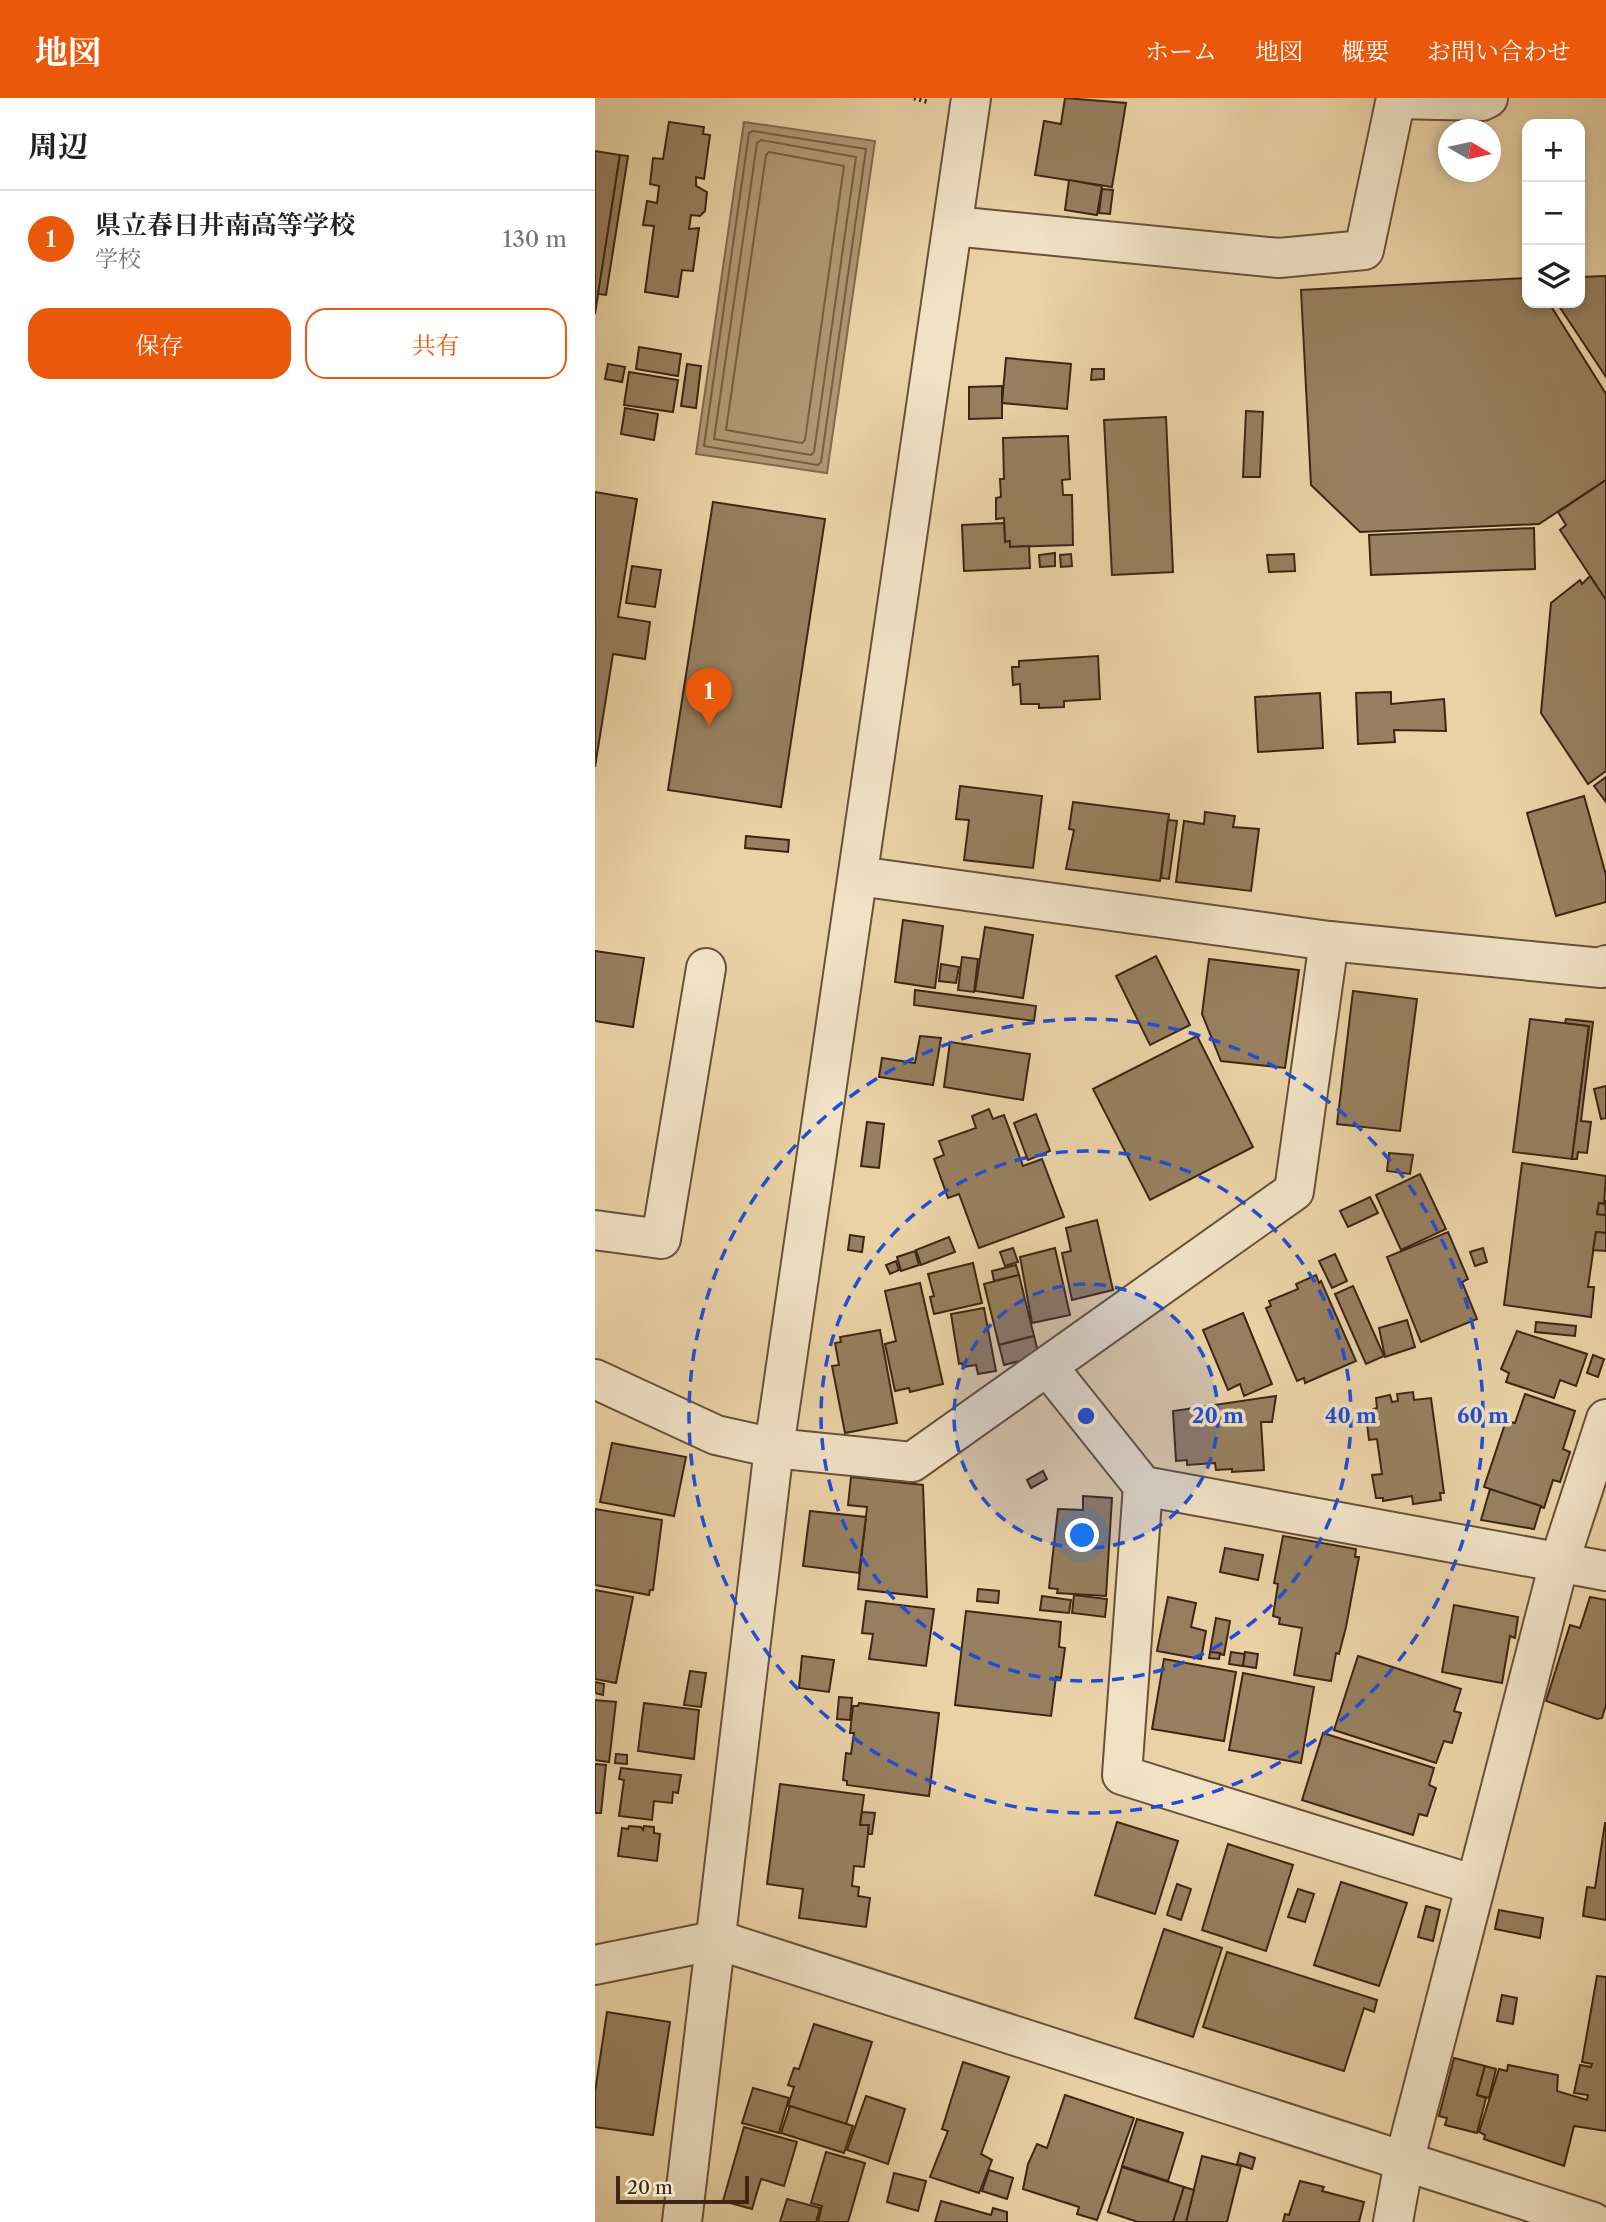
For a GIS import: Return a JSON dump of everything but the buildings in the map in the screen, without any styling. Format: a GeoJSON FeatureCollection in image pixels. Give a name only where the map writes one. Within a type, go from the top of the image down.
{"type":"FeatureCollection","features":[{"type":"Feature","properties":{"kind":"street"},"geometry":{"type":"LineString","coordinates":[[684,2222],[774,1448],[971,98]]}},
{"type":"Feature","properties":{"kind":"street"},"geometry":{"type":"LineString","coordinates":[[953,226],[1279,258],[1364,250],[1396,98],[1482,101],[1488,98]]}},
{"type":"Feature","properties":{"kind":"street"},"geometry":{"type":"LineString","coordinates":[[858,876],[1329,941],[1605,972]]}},
{"type":"Feature","properties":{"kind":"street"},"geometry":{"type":"LineString","coordinates":[[595,1379],[716,1435],[774,1448],[912,1462],[1294,1191],[1329,941]]}},
{"type":"Feature","properties":{"kind":"street"},"geometry":{"type":"LineString","coordinates":[[595,1230],[661,1240],[706,968]]}},
{"type":"Feature","properties":{"kind":"street"},"geometry":{"type":"LineString","coordinates":[[1048,1367],[1143,1486],[1606,1571]]}},
{"type":"Feature","properties":{"kind":"street"},"geometry":{"type":"LineString","coordinates":[[1393,2222],[1404,2162],[1559,1563],[1606,1419]]}},
{"type":"Feature","properties":{"kind":"street"},"geometry":{"type":"LineString","coordinates":[[1143,1486],[1122,1775],[1475,1885]]}},
{"type":"Feature","properties":{"kind":"street"},"geometry":{"type":"LineString","coordinates":[[595,1965],[718,1940],[1593,2222]]}},
{"type":"Feature","properties":{"kind":"water"},"geometry":{"type":"Polygon","coordinates":[[[744,122],[875,141],[827,473],[696,454],[744,122]]]}},
{"type":"Feature","properties":{"kind":"place","name":"県立春日井南高等学校"},"geometry":{"type":"Point","coordinates":[709,726]}}]}
